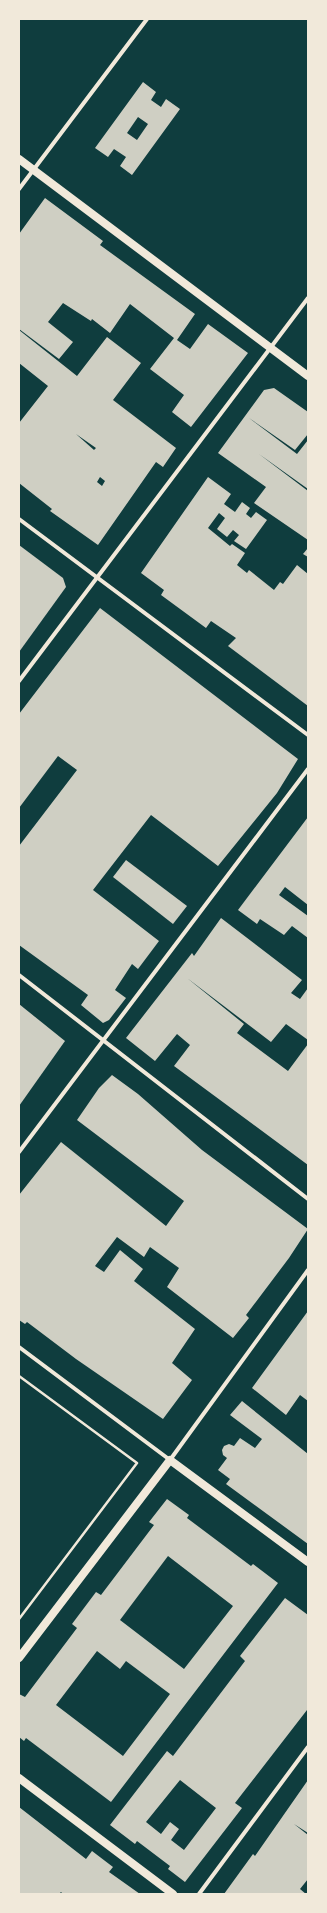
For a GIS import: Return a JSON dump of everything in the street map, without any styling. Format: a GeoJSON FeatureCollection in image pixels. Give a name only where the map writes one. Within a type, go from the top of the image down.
{"type":"FeatureCollection","features":[{"type":"Feature","properties":{"kind":"main road"},"geometry":{"type":"LineString","coordinates":[[19,159],[308,376]]}},
{"type":"Feature","properties":{"kind":"main road"},"geometry":{"type":"LineString","coordinates":[[19,1658],[170,1460],[308,1562]]}},
{"type":"Feature","properties":{"kind":"main road"},"geometry":{"type":"LineString","coordinates":[[19,1778],[173,1894]]}},
{"type":"Feature","properties":{"kind":"street"},"geometry":{"type":"LineString","coordinates":[[19,189],[147,19]]}},
{"type":"Feature","properties":{"kind":"street"},"geometry":{"type":"LineString","coordinates":[[19,681],[308,298]]}},
{"type":"Feature","properties":{"kind":"street"},"geometry":{"type":"LineString","coordinates":[[19,519],[308,735]]}},
{"type":"Feature","properties":{"kind":"street"},"geometry":{"type":"LineString","coordinates":[[19,1152],[308,769]]}},
{"type":"Feature","properties":{"kind":"street"},"geometry":{"type":"LineString","coordinates":[[19,975],[308,1199]]}},
{"type":"Feature","properties":{"kind":"street"},"geometry":{"type":"LineString","coordinates":[[19,1347],[170,1460],[308,1270]]}},
{"type":"Feature","properties":{"kind":"street"},"geometry":{"type":"LineString","coordinates":[[199,1894],[308,1747]]}},
{"type":"Feature","properties":{"kind":"path"},"geometry":{"type":"LineString","coordinates":[[19,1376],[137,1463],[19,1619]]}},
{"type":"Feature","properties":{"kind":"building"},"geometry":{"type":"Polygon","coordinates":[[[143,82],[156,92],[151,100],[161,107],[166,99],[180,109],[132,175],[120,166],[126,157],[114,149],[108,157],[95,148],[143,82]],[[138,117],[127,133],[137,140],[148,124],[138,117]]]}},
{"type":"Feature","properties":{"kind":"building"},"geometry":{"type":"Polygon","coordinates":[[[45,198],[103,241],[100,245],[195,314],[177,340],[190,349],[208,324],[248,353],[191,427],[172,412],[184,395],[150,369],[174,338],[130,304],[110,333],[92,319],[91,321],[63,303],[48,322],[73,342],[59,359],[19,329],[19,234],[45,198]]]}},
{"type":"Feature","properties":{"kind":"building"},"geometry":{"type":"Polygon","coordinates":[[[19,330],[77,376],[107,337],[141,363],[113,400],[176,448],[163,467],[156,462],[98,545],[50,511],[52,509],[19,483],[19,423],[48,386],[19,363],[19,330]],[[76,434],[94,450],[96,448],[76,434]],[[100,477],[97,482],[102,486],[105,481],[100,477]]]}},
{"type":"Feature","properties":{"kind":"building"},"geometry":{"type":"Polygon","coordinates":[[[274,388],[308,412],[308,434],[295,450],[249,418],[297,454],[308,440],[308,489],[259,454],[308,491],[308,540],[254,503],[266,487],[218,453],[264,390],[274,388]]]}},
{"type":"Feature","properties":{"kind":"building"},"geometry":{"type":"Polygon","coordinates":[[[208,477],[231,494],[224,504],[235,512],[242,502],[250,508],[246,514],[251,518],[256,512],[267,520],[246,549],[234,541],[239,535],[233,530],[227,537],[217,529],[225,518],[219,513],[208,528],[230,546],[232,544],[245,553],[237,565],[247,573],[249,570],[274,590],[280,582],[283,584],[297,565],[308,574],[308,706],[228,646],[236,638],[211,621],[206,628],[161,595],[164,590],[141,573],[208,477]]]}},
{"type":"Feature","properties":{"kind":"building"},"geometry":{"type":"Polygon","coordinates":[[[19,545],[63,578],[66,587],[19,652],[19,545]]]}},
{"type":"Feature","properties":{"kind":"building"},"geometry":{"type":"Polygon","coordinates":[[[308,548],[308,557],[303,554],[308,548]]]}},
{"type":"Feature","properties":{"kind":"building"},"geometry":{"type":"Polygon","coordinates":[[[100,608],[298,759],[277,793],[218,866],[151,815],[93,890],[159,941],[138,969],[132,964],[115,990],[126,998],[109,1020],[103,1023],[81,1005],[88,995],[19,945],[19,846],[77,770],[58,756],[19,808],[19,714],[100,608]]]}},
{"type":"Feature","properties":{"kind":"building"},"geometry":{"type":"Polygon","coordinates":[[[308,817],[308,905],[285,887],[279,895],[308,916],[308,938],[292,926],[284,935],[260,919],[257,924],[238,910],[308,817]]]}},
{"type":"Feature","properties":{"kind":"building"},"geometry":{"type":"Polygon","coordinates":[[[126,860],[187,906],[173,924],[113,877],[126,860]]]}},
{"type":"Feature","properties":{"kind":"building"},"geometry":{"type":"Polygon","coordinates":[[[221,918],[302,980],[291,993],[300,999],[308,988],[308,1040],[286,1024],[271,1042],[187,978],[244,1024],[237,1033],[288,1071],[308,1044],[308,1165],[174,1066],[190,1045],[177,1034],[155,1061],[126,1038],[192,953],[194,956],[221,918]]]}},
{"type":"Feature","properties":{"kind":"building"},"geometry":{"type":"Polygon","coordinates":[[[19,1004],[65,1041],[19,1106],[19,1004]]]}},
{"type":"Feature","properties":{"kind":"building"},"geometry":{"type":"Polygon","coordinates":[[[112,1075],[138,1094],[202,1150],[308,1229],[289,1258],[246,1315],[249,1318],[233,1338],[167,1287],[179,1268],[150,1247],[144,1257],[117,1237],[95,1266],[104,1272],[120,1250],[143,1269],[134,1281],[195,1329],[172,1363],[192,1380],[163,1419],[76,1359],[27,1322],[25,1324],[19,1320],[19,1195],[61,1142],[166,1226],[184,1201],[77,1120],[99,1088],[112,1075]]]}},
{"type":"Feature","properties":{"kind":"building"},"geometry":{"type":"Polygon","coordinates":[[[308,1311],[308,1401],[300,1395],[286,1415],[252,1388],[308,1311]]]}},
{"type":"Feature","properties":{"kind":"building"},"geometry":{"type":"Polygon","coordinates":[[[242,1401],[308,1454],[308,1544],[226,1484],[230,1479],[218,1470],[227,1458],[223,1455],[222,1450],[224,1446],[229,1444],[234,1446],[240,1438],[255,1448],[262,1439],[230,1415],[242,1401]]]}},
{"type":"Feature","properties":{"kind":"building"},"geometry":{"type":"Polygon","coordinates":[[[167,1499],[189,1515],[187,1518],[251,1566],[253,1564],[278,1583],[111,1802],[26,1738],[24,1741],[19,1737],[19,1694],[25,1697],[77,1628],[72,1624],[96,1592],[101,1595],[154,1525],[149,1522],[167,1499]],[[168,1556],[120,1620],[184,1669],[233,1606],[168,1556]],[[97,1651],[56,1705],[123,1756],[170,1694],[126,1661],[120,1669],[97,1651]]]}},
{"type":"Feature","properties":{"kind":"building"},"geometry":{"type":"Polygon","coordinates":[[[285,1598],[308,1615],[308,1710],[235,1803],[242,1808],[185,1882],[168,1869],[170,1866],[137,1841],[135,1844],[110,1825],[167,1751],[173,1756],[245,1661],[240,1656],[285,1598]],[[180,1780],[146,1822],[161,1834],[170,1822],[179,1829],[171,1840],[184,1850],[216,1808],[180,1780]]]}},
{"type":"Feature","properties":{"kind":"building"},"geometry":{"type":"Polygon","coordinates":[[[308,1780],[308,1833],[294,1824],[308,1835],[308,1879],[300,1889],[306,1894],[224,1894],[253,1854],[255,1856],[308,1780]]]}},
{"type":"Feature","properties":{"kind":"building"},"geometry":{"type":"Polygon","coordinates":[[[19,1807],[86,1859],[92,1851],[113,1867],[109,1872],[140,1894],[63,1894],[61,1892],[59,1894],[19,1894],[19,1807]]]}}]}
